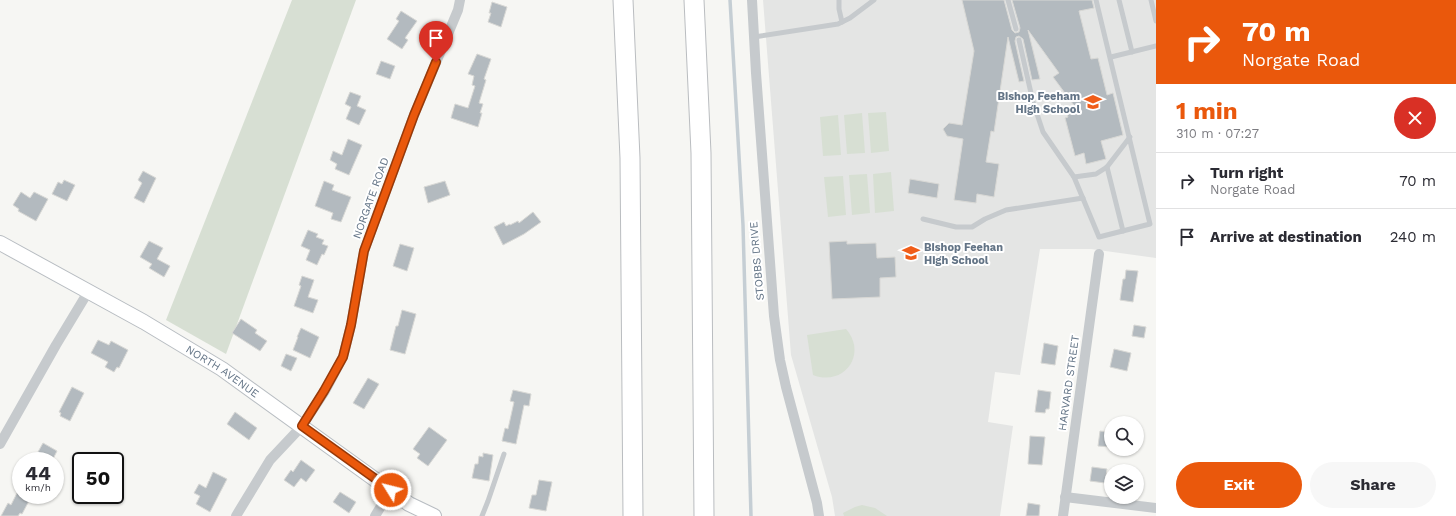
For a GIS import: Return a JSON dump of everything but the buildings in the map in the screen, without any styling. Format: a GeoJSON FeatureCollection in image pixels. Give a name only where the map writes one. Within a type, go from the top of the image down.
{"type":"FeatureCollection","features":[{"type":"Feature","properties":{"kind":"highway"},"geometry":{"type":"LineString","coordinates":[[623,0],[630,165],[633,516]]}},
{"type":"Feature","properties":{"kind":"highway"},"geometry":{"type":"LineString","coordinates":[[694,0],[700,153],[704,516]]}},
{"type":"Feature","properties":{"kind":"main road","name":"NORTH AVENUE"},"geometry":{"type":"LineString","coordinates":[[0,243],[144,322],[222,369],[409,504],[434,516]]}},
{"type":"Feature","properties":{"kind":"street","name":"NORGATE ROAD"},"geometry":{"type":"LineString","coordinates":[[236,516],[270,460],[302,426],[343,357],[351,325],[364,251],[414,115],[458,10],[460,0]]}},
{"type":"Feature","properties":{"kind":"street","name":"STOBBS DRIVE"},"geometry":{"type":"LineString","coordinates":[[752,0],[774,316],[784,380],[815,495],[819,516]]}},
{"type":"Feature","properties":{"kind":"street","name":"HARVARD STREET"},"geometry":{"type":"LineString","coordinates":[[1062,516],[1099,254]]}},
{"type":"Feature","properties":{"kind":"street"},"geometry":{"type":"LineString","coordinates":[[0,444],[88,292]]}},
{"type":"Feature","properties":{"kind":"street"},"geometry":{"type":"LineString","coordinates":[[375,516],[391,490]]}},
{"type":"Feature","properties":{"kind":"street"},"geometry":{"type":"LineString","coordinates":[[1065,497],[1156,508]]}},
{"type":"Feature","properties":{"kind":"lane"},"geometry":{"type":"LineString","coordinates":[[838,0],[842,22]]}},
{"type":"Feature","properties":{"kind":"lane"},"geometry":{"type":"LineString","coordinates":[[754,37],[838,24],[850,18],[874,0]]}},
{"type":"Feature","properties":{"kind":"lane"},"geometry":{"type":"LineString","coordinates":[[1008,0],[1016,29]]}},
{"type":"Feature","properties":{"kind":"lane"},"geometry":{"type":"LineString","coordinates":[[1019,40],[1033,102],[1043,132],[1074,177],[1099,237],[1150,224],[1111,57],[1096,0]]}},
{"type":"Feature","properties":{"kind":"lane"},"geometry":{"type":"LineString","coordinates":[[1119,0],[1132,52]]}},
{"type":"Feature","properties":{"kind":"lane"},"geometry":{"type":"LineString","coordinates":[[1151,0],[1156,20]]}},
{"type":"Feature","properties":{"kind":"lane"},"geometry":{"type":"LineString","coordinates":[[1111,57],[1156,46]]}},
{"type":"Feature","properties":{"kind":"lane"},"geometry":{"type":"LineString","coordinates":[[1074,177],[1096,174],[1107,167],[1130,137]]}},
{"type":"Feature","properties":{"kind":"lane"},"geometry":{"type":"LineString","coordinates":[[1107,167],[1123,231]]}},
{"type":"Feature","properties":{"kind":"lane"},"geometry":{"type":"LineString","coordinates":[[923,218],[956,227],[972,227],[985,219],[1006,210],[1083,198]]}},
{"type":"Feature","properties":{"kind":"lane"},"geometry":{"type":"LineString","coordinates":[[482,516],[504,454]]}},
{"type":"Feature","properties":{"kind":"shaded area"},"geometry":{"type":"Polygon","coordinates":[[[292,0],[356,0],[226,354],[166,320],[292,0]]]}},
{"type":"Feature","properties":{"kind":"shaded area","name":"Bishop Feehan High School"},"geometry":{"type":"Polygon","coordinates":[[[763,0],[1156,0],[1156,258],[1091,249],[1040,249],[1020,375],[995,372],[988,422],[1013,426],[1000,516],[835,516],[832,497],[791,355],[763,0]]]}},
{"type":"Feature","properties":{"kind":"shaded area"},"geometry":{"type":"Polygon","coordinates":[[[886,112],[889,151],[871,153],[868,113],[886,112]]]}},
{"type":"Feature","properties":{"kind":"shaded area"},"geometry":{"type":"Polygon","coordinates":[[[862,113],[865,153],[847,154],[844,115],[862,113]]]}},
{"type":"Feature","properties":{"kind":"shaded area"},"geometry":{"type":"Polygon","coordinates":[[[838,115],[841,155],[823,156],[820,117],[838,115]]]}},
{"type":"Feature","properties":{"kind":"shaded area"},"geometry":{"type":"Polygon","coordinates":[[[891,172],[894,211],[875,213],[873,174],[891,172]]]}},
{"type":"Feature","properties":{"kind":"shaded area"},"geometry":{"type":"Polygon","coordinates":[[[867,174],[870,213],[852,215],[849,175],[867,174]]]}},
{"type":"Feature","properties":{"kind":"shaded area"},"geometry":{"type":"Polygon","coordinates":[[[843,176],[846,215],[828,217],[824,177],[843,176]]]}},
{"type":"Feature","properties":{"kind":"shaded area"},"geometry":{"type":"Polygon","coordinates":[[[846,329],[852,339],[854,348],[853,358],[849,366],[843,372],[834,376],[824,377],[813,375],[807,335],[846,329]]]}},
{"type":"Feature","properties":{"kind":"shaded area"},"geometry":{"type":"Polygon","coordinates":[[[862,505],[875,508],[887,516],[844,516],[843,513],[862,505]]]}},
{"type":"Feature","properties":{"kind":"waterway"},"geometry":{"type":"LineString","coordinates":[[730,0],[743,225],[751,516]]}},
{"type":"Feature","properties":{"kind":"place","name":"Bishop Feeham High School"},"geometry":{"type":"Point","coordinates":[1093,102]}},
{"type":"Feature","properties":{"kind":"place","name":"Bishop Feehan High School"},"geometry":{"type":"Point","coordinates":[911,253]}},
{"type":"Feature","properties":{"kind":"route"},"geometry":{"type":"LineString","coordinates":[[391,490],[302,426],[343,357],[351,325],[364,251],[414,115],[436,62]]}}]}
